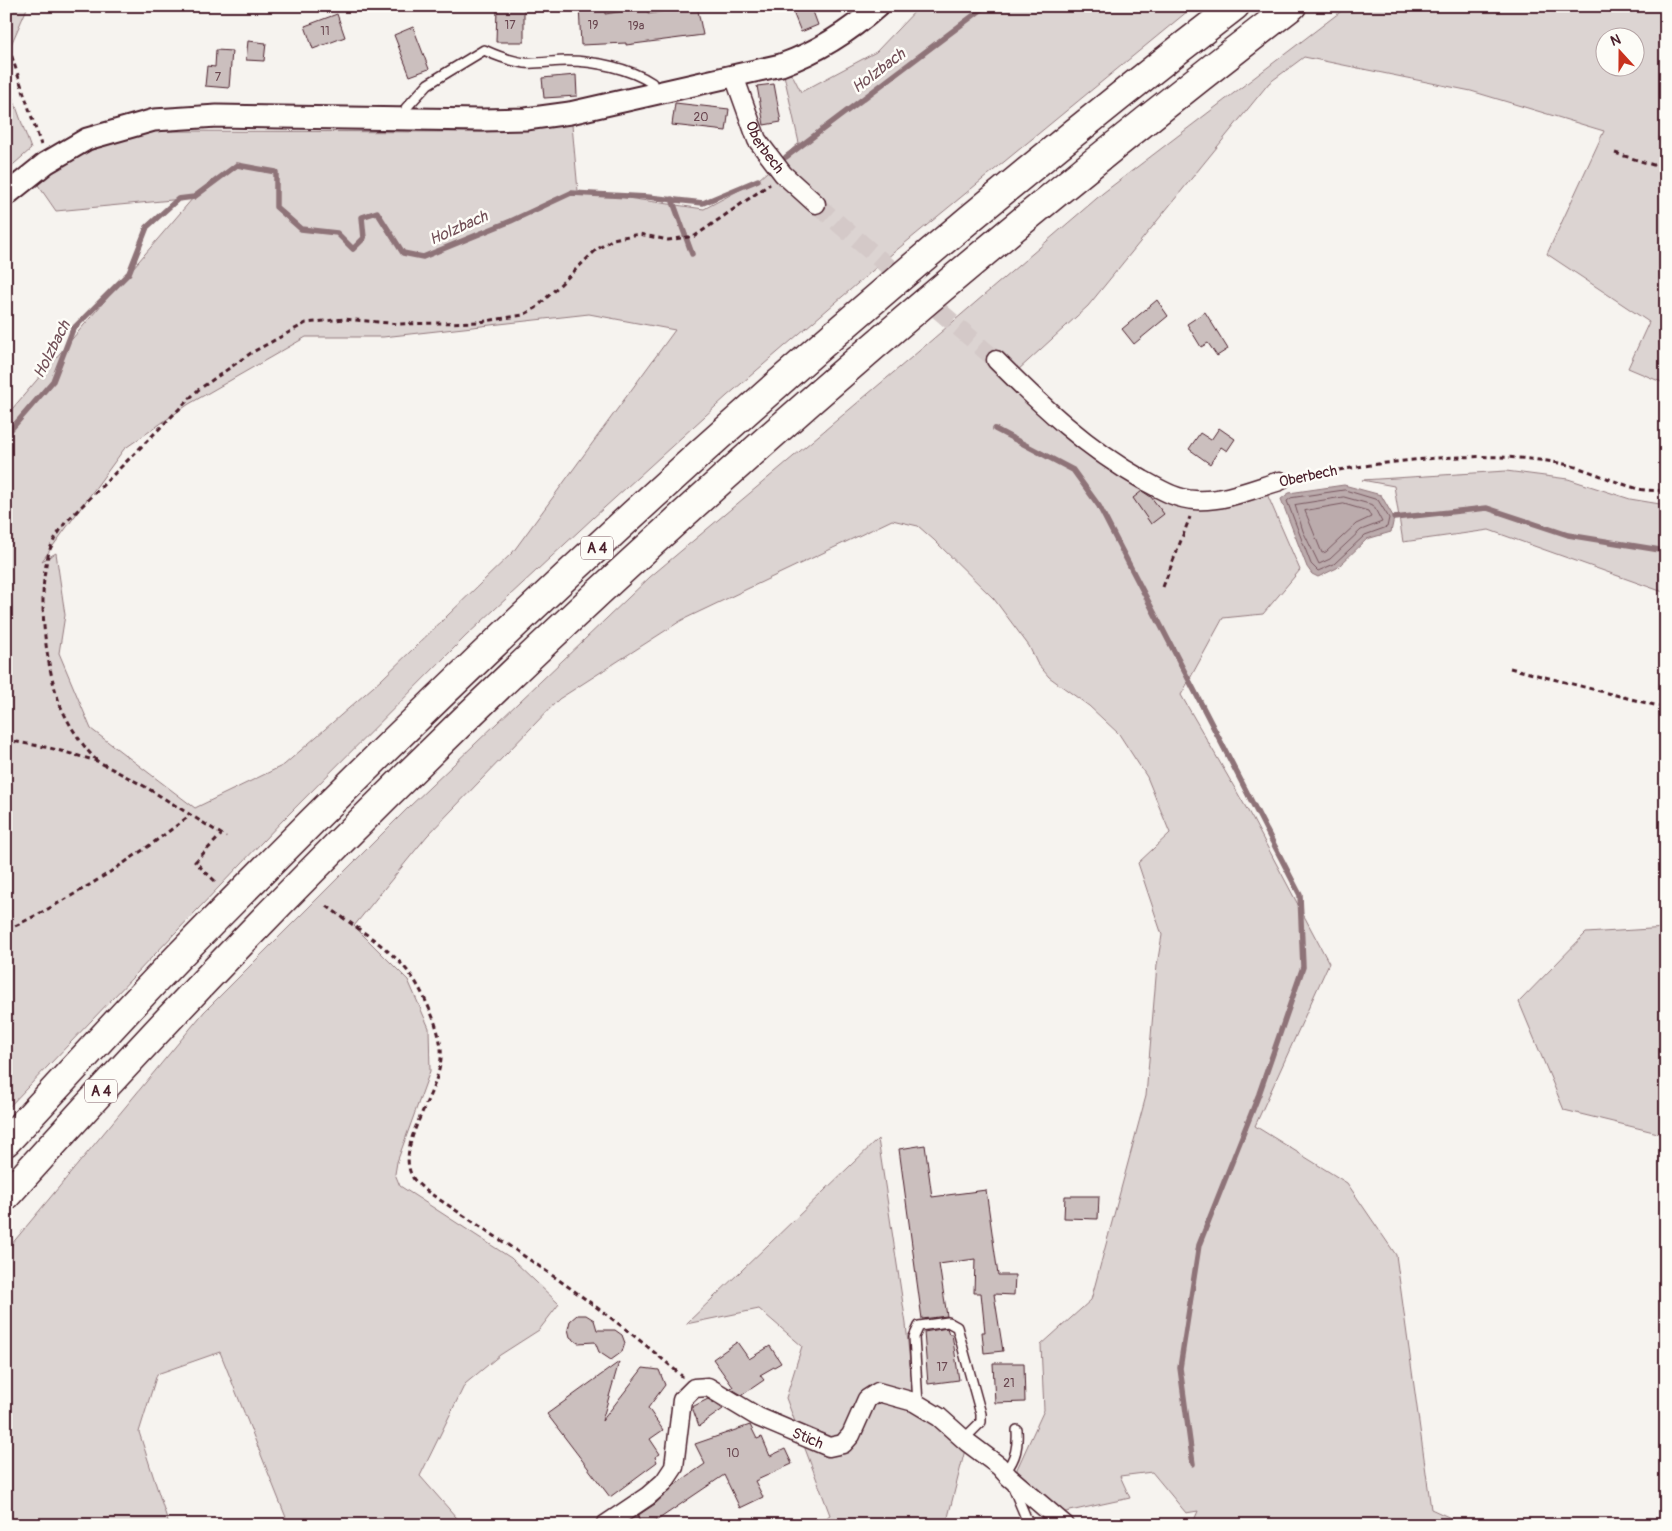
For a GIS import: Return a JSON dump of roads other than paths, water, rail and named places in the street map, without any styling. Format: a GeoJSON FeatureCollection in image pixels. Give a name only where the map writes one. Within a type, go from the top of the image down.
{"type":"FeatureCollection","features":[{"type":"Feature","properties":{"kind":"highway","name":"A 4"},"geometry":{"type":"LineString","coordinates":[[6,1142],[176,960],[363,770],[677,474],[911,269],[1142,78],[1236,6]]}},
{"type":"Feature","properties":{"kind":"highway","name":"A 4"},"geometry":{"type":"LineString","coordinates":[[6,1196],[197,987],[397,783],[696,502],[818,393],[945,285],[1165,104],[1292,6]]}},
{"type":"Feature","properties":{"kind":"street"},"geometry":{"type":"LineString","coordinates":[[6,195],[46,163],[88,140],[121,128],[154,120],[217,116],[406,120],[526,119],[570,113],[781,64],[836,39],[878,6]]}},
{"type":"Feature","properties":{"kind":"street","name":"Oberbech"},"geometry":{"type":"LineString","coordinates":[[734,76],[757,140],[783,174],[816,204]]}},
{"type":"Feature","properties":{"kind":"street","name":"Oberbech"},"geometry":{"type":"LineString","coordinates":[[996,360],[1050,414],[1114,464],[1176,498],[1196,500],[1228,496],[1280,481]]}},
{"type":"Feature","properties":{"kind":"street","name":"Stich"},"geometry":{"type":"LineString","coordinates":[[604,1525],[648,1496],[664,1482],[674,1467],[682,1400],[694,1388],[708,1387],[758,1417],[829,1447],[843,1444],[852,1435],[867,1400],[878,1392],[918,1404],[939,1417],[1065,1525]]}},
{"type":"Feature","properties":{"kind":"lane"},"geometry":{"type":"LineString","coordinates":[[406,120],[406,108],[428,84],[484,50],[504,59],[525,63],[568,61],[615,68],[644,78],[652,83],[655,93]]}},
{"type":"Feature","properties":{"kind":"lane"},"geometry":{"type":"LineString","coordinates":[[918,1404],[914,1337],[919,1326],[948,1322],[957,1328],[981,1414],[981,1422],[964,1439]]}},
{"type":"Feature","properties":{"kind":"lane"},"geometry":{"type":"LineString","coordinates":[[1017,1430],[1018,1448],[1007,1474],[1029,1525]]}},
{"type":"Feature","properties":{"kind":"water"},"geometry":{"type":"Polygon","coordinates":[[[1344,485],[1381,495],[1394,518],[1391,532],[1367,539],[1337,568],[1318,577],[1312,574],[1307,567],[1281,499],[1289,493],[1344,485]]]}},
{"type":"Feature","properties":{"kind":"waterway","name":"Holzbach"},"geometry":{"type":"LineString","coordinates":[[786,157],[986,6]]}},
{"type":"Feature","properties":{"kind":"waterway","name":"Holzbach"},"geometry":{"type":"LineString","coordinates":[[6,435],[53,381],[73,329],[129,273],[147,227],[178,199],[194,197],[237,165],[276,172],[276,207],[301,229],[337,233],[353,249],[364,238],[362,217],[377,212],[403,253],[423,257],[511,221],[571,193],[648,197],[703,203],[758,180]]}},
{"type":"Feature","properties":{"kind":"waterway"},"geometry":{"type":"LineString","coordinates":[[672,199],[692,254]]}},
{"type":"Feature","properties":{"kind":"waterway"},"geometry":{"type":"LineString","coordinates":[[995,429],[1073,470],[1099,506],[1300,895],[1303,967],[1259,1094],[1199,1245],[1180,1368],[1193,1464]]}},
{"type":"Feature","properties":{"kind":"waterway"},"geometry":{"type":"LineString","coordinates":[[1394,518],[1487,508],[1568,535],[1666,551]]}},
{"type":"Feature","properties":{"kind":"tunnel"},"geometry":{"type":"LineString","coordinates":[[816,204],[996,360]]}}]}
